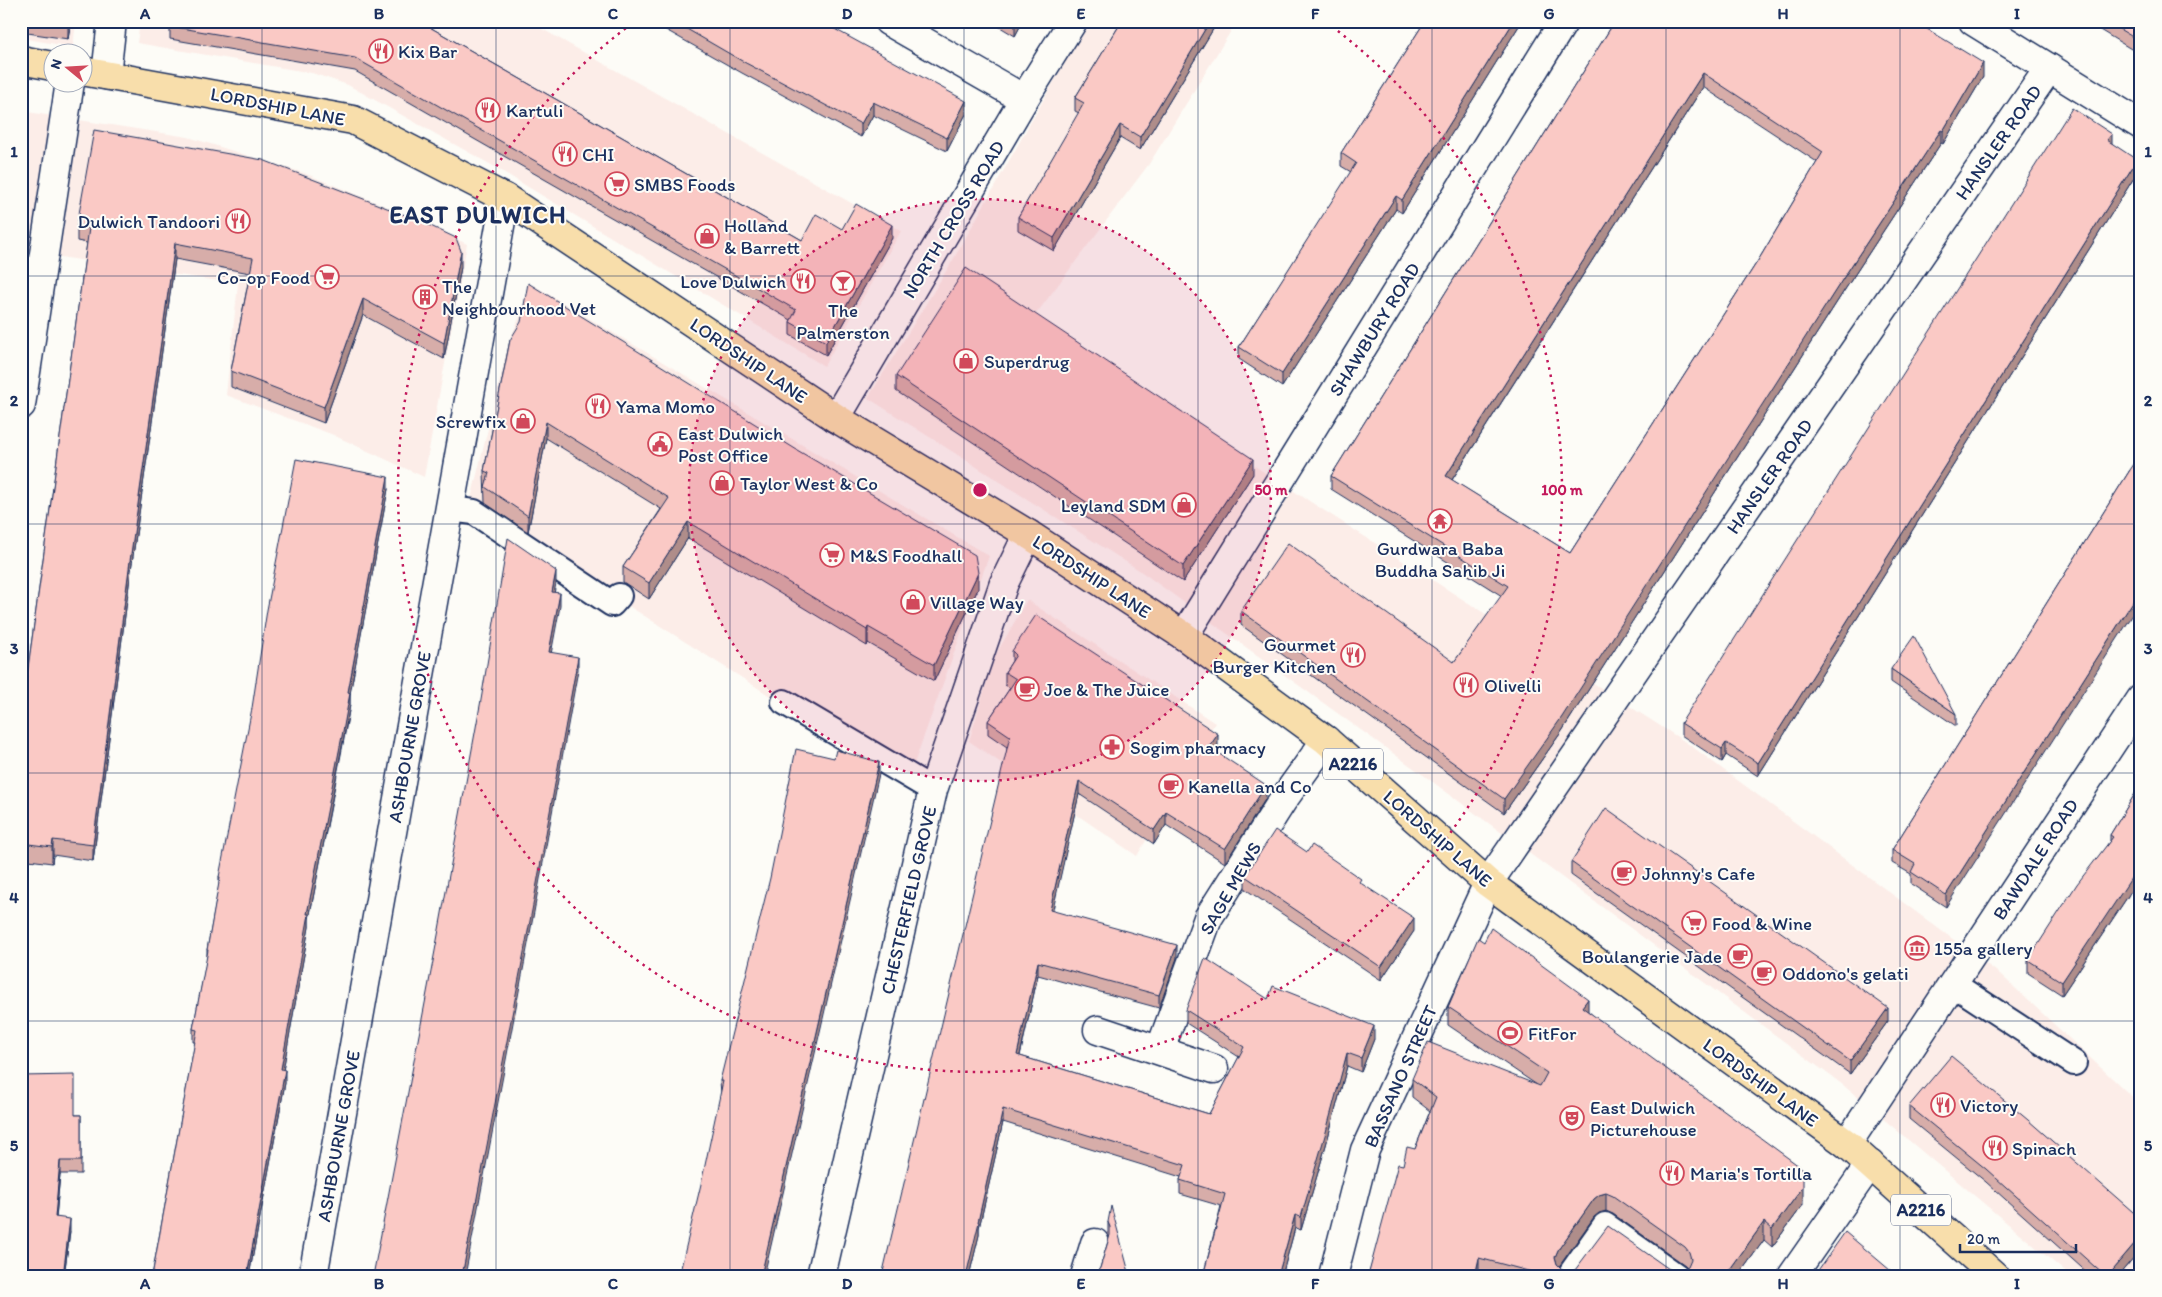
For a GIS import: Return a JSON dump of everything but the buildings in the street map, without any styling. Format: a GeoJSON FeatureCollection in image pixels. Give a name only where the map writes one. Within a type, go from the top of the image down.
{"type":"FeatureCollection","features":[{"type":"Feature","properties":{"kind":"main road"},"geometry":{"type":"LineString","coordinates":[[21,60],[42,64]]}},
{"type":"Feature","properties":{"kind":"main road","name":"LORDSHIP LANE"},"geometry":{"type":"LineString","coordinates":[[94,73],[353,120],[505,198],[836,418],[1028,534],[1184,636],[1326,740],[1488,883],[1847,1144],[1995,1276]]}},
{"type":"Feature","properties":{"kind":"street"},"geometry":{"type":"LineString","coordinates":[[94,73],[112,21]]}},
{"type":"Feature","properties":{"kind":"street"},"geometry":{"type":"LineString","coordinates":[[888,21],[1024,99]]}},
{"type":"Feature","properties":{"kind":"street","name":"NORTH CROSS ROAD"},"geometry":{"type":"LineString","coordinates":[[836,418],[1024,99],[1073,21]]}},
{"type":"Feature","properties":{"kind":"street","name":"SHAWBURY ROAD"},"geometry":{"type":"LineString","coordinates":[[1184,636],[1564,21]]}},
{"type":"Feature","properties":{"kind":"street"},"geometry":{"type":"LineString","coordinates":[[1973,21],[2141,124]]}},
{"type":"Feature","properties":{"kind":"street","name":"HANSLER ROAD"},"geometry":{"type":"LineString","coordinates":[[1488,883],[2049,68]]}},
{"type":"Feature","properties":{"kind":"street"},"geometry":{"type":"LineString","coordinates":[[21,405],[68,92]]}},
{"type":"Feature","properties":{"kind":"street","name":"ASHBOURNE GROVE"},"geometry":{"type":"LineString","coordinates":[[313,1276],[505,198]]}},
{"type":"Feature","properties":{"kind":"street","name":"CHESTERFIELD GROVE"},"geometry":{"type":"LineString","coordinates":[[821,1276],[933,790],[1004,583],[1028,534]]}},
{"type":"Feature","properties":{"kind":"street","name":"BAWDALE ROAD"},"geometry":{"type":"LineString","coordinates":[[1847,1144],[2141,699]]}},
{"type":"Feature","properties":{"kind":"street","name":"SAGE MEWS"},"geometry":{"type":"LineString","coordinates":[[1160,1050],[1208,918],[1283,800],[1326,740]]}},
{"type":"Feature","properties":{"kind":"street","name":"BASSANO STREET"},"geometry":{"type":"LineString","coordinates":[[1334,1276],[1366,1150],[1488,883]]}},
{"type":"Feature","properties":{"kind":"street"},"geometry":{"type":"LineString","coordinates":[[1098,1030],[1214,1068]]}},
{"type":"Feature","properties":{"kind":"street"},"geometry":{"type":"LineString","coordinates":[[1792,1276],[1870,1164]]}},
{"type":"Feature","properties":{"kind":"street"},"geometry":{"type":"LineString","coordinates":[[1085,1276],[1095,1243]]}},
{"type":"Feature","properties":{"kind":"lane"},"geometry":{"type":"LineString","coordinates":[[450,509],[474,512],[612,604],[618,596]]}},
{"type":"Feature","properties":{"kind":"lane"},"geometry":{"type":"LineString","coordinates":[[784,702],[933,790]]}},
{"type":"Feature","properties":{"kind":"lane"},"geometry":{"type":"LineString","coordinates":[[1952,984],[2074,1062]]}},
{"type":"Feature","properties":{"kind":"lane"},"geometry":{"type":"LineString","coordinates":[[1569,1276],[1605,1225],[1677,1276]]}},
{"type":"Feature","properties":{"kind":"shaded area"},"geometry":{"type":"Polygon","coordinates":[[[21,21],[76,21],[74,42],[44,42],[21,38],[21,21]]]}},
{"type":"Feature","properties":{"kind":"shaded area"},"geometry":{"type":"Polygon","coordinates":[[[140,21],[528,21],[901,231],[824,366],[495,167],[348,85],[312,73],[137,43],[140,21]]]}},
{"type":"Feature","properties":{"kind":"shaded area"},"geometry":{"type":"Polygon","coordinates":[[[1088,21],[1237,21],[1149,164],[1030,322],[1690,745],[2000,974],[2141,1105],[2141,1270],[2135,1276],[2070,1276],[1843,1085],[1426,777],[1139,570],[868,398],[953,260],[1088,21]]]}},
{"type":"Feature","properties":{"kind":"shaded area"},"geometry":{"type":"Polygon","coordinates":[[[21,111],[188,137],[304,173],[397,211],[467,244],[424,477],[331,434],[226,395],[238,284],[21,251],[21,111]]]}},
{"type":"Feature","properties":{"kind":"shaded area"},"geometry":{"type":"Polygon","coordinates":[[[533,285],[989,556],[907,783],[624,603],[471,499],[509,342],[533,285]]]}},
{"type":"Feature","properties":{"kind":"shaded area"},"geometry":{"type":"Polygon","coordinates":[[[1027,600],[1215,723],[1137,856],[969,741],[994,658],[1027,600]]]}},
{"type":"Feature","properties":{"kind":"place","name":"Kix Bar"},"geometry":{"type":"Point","coordinates":[381,51]}},
{"type":"Feature","properties":{"kind":"place","name":"Kartuli"},"geometry":{"type":"Point","coordinates":[488,110]}},
{"type":"Feature","properties":{"kind":"place","name":"CHI"},"geometry":{"type":"Point","coordinates":[565,154]}},
{"type":"Feature","properties":{"kind":"place","name":"SMBS Foods"},"geometry":{"type":"Point","coordinates":[617,184]}},
{"type":"Feature","properties":{"kind":"place","name":"Dulwich Tandoori"},"geometry":{"type":"Point","coordinates":[238,221]}},
{"type":"Feature","properties":{"kind":"place","name":"Holland & Barrett"},"geometry":{"type":"Point","coordinates":[707,236]}},
{"type":"Feature","properties":{"kind":"place","name":"Co-op Food"},"geometry":{"type":"Point","coordinates":[327,277]}},
{"type":"Feature","properties":{"kind":"place","name":"Love Dulwich"},"geometry":{"type":"Point","coordinates":[803,281]}},
{"type":"Feature","properties":{"kind":"place","name":"The Palmerston"},"geometry":{"type":"Point","coordinates":[843,283]}},
{"type":"Feature","properties":{"kind":"place","name":"The Neighbourhood Vet"},"geometry":{"type":"Point","coordinates":[425,297]}},
{"type":"Feature","properties":{"kind":"place","name":"Superdrug"},"geometry":{"type":"Point","coordinates":[966,361]}},
{"type":"Feature","properties":{"kind":"place","name":"Yama Momo"},"geometry":{"type":"Point","coordinates":[598,406]}},
{"type":"Feature","properties":{"kind":"place","name":"Screwfix"},"geometry":{"type":"Point","coordinates":[523,421]}},
{"type":"Feature","properties":{"kind":"place","name":"East Dulwich Post Office"},"geometry":{"type":"Point","coordinates":[660,444]}},
{"type":"Feature","properties":{"kind":"place","name":"Taylor West & Co"},"geometry":{"type":"Point","coordinates":[722,483]}},
{"type":"Feature","properties":{"kind":"place","name":"Leyland SDM"},"geometry":{"type":"Point","coordinates":[1184,505]}},
{"type":"Feature","properties":{"kind":"place","name":"Gurdwara Baba Buddha Sahib Ji"},"geometry":{"type":"Point","coordinates":[1440,521]}},
{"type":"Feature","properties":{"kind":"place","name":"M&S Foodhall"},"geometry":{"type":"Point","coordinates":[832,555]}},
{"type":"Feature","properties":{"kind":"place","name":"Village Way"},"geometry":{"type":"Point","coordinates":[913,602]}},
{"type":"Feature","properties":{"kind":"place","name":"Gourmet Burger Kitchen"},"geometry":{"type":"Point","coordinates":[1353,655]}},
{"type":"Feature","properties":{"kind":"place","name":"Olivelli"},"geometry":{"type":"Point","coordinates":[1466,685]}},
{"type":"Feature","properties":{"kind":"place","name":"Joe & The Juice"},"geometry":{"type":"Point","coordinates":[1027,689]}},
{"type":"Feature","properties":{"kind":"place","name":"Sogim pharmacy"},"geometry":{"type":"Point","coordinates":[1112,747]}},
{"type":"Feature","properties":{"kind":"place","name":"Kanella and Co"},"geometry":{"type":"Point","coordinates":[1171,786]}},
{"type":"Feature","properties":{"kind":"place","name":"Johnny's Cafe"},"geometry":{"type":"Point","coordinates":[1624,873]}},
{"type":"Feature","properties":{"kind":"place","name":"Food & Wine"},"geometry":{"type":"Point","coordinates":[1694,923]}},
{"type":"Feature","properties":{"kind":"place","name":"155a gallery"},"geometry":{"type":"Point","coordinates":[1917,948]}},
{"type":"Feature","properties":{"kind":"place","name":"Boulangerie Jade"},"geometry":{"type":"Point","coordinates":[1740,956]}},
{"type":"Feature","properties":{"kind":"place","name":"Oddono's gelati"},"geometry":{"type":"Point","coordinates":[1764,973]}},
{"type":"Feature","properties":{"kind":"place","name":"FitFor"},"geometry":{"type":"Point","coordinates":[1510,1033]}},
{"type":"Feature","properties":{"kind":"place","name":"Victory"},"geometry":{"type":"Point","coordinates":[1943,1105]}},
{"type":"Feature","properties":{"kind":"place","name":"East Dulwich Picturehouse"},"geometry":{"type":"Point","coordinates":[1572,1118]}},
{"type":"Feature","properties":{"kind":"place","name":"Spinach"},"geometry":{"type":"Point","coordinates":[1995,1148]}},
{"type":"Feature","properties":{"kind":"place","name":"Maria's Tortilla"},"geometry":{"type":"Point","coordinates":[1672,1173]}},
{"type":"Feature","properties":{"kind":"district","name":"EAST DULWICH"},"geometry":{"type":"Point","coordinates":[478,215]}}]}
